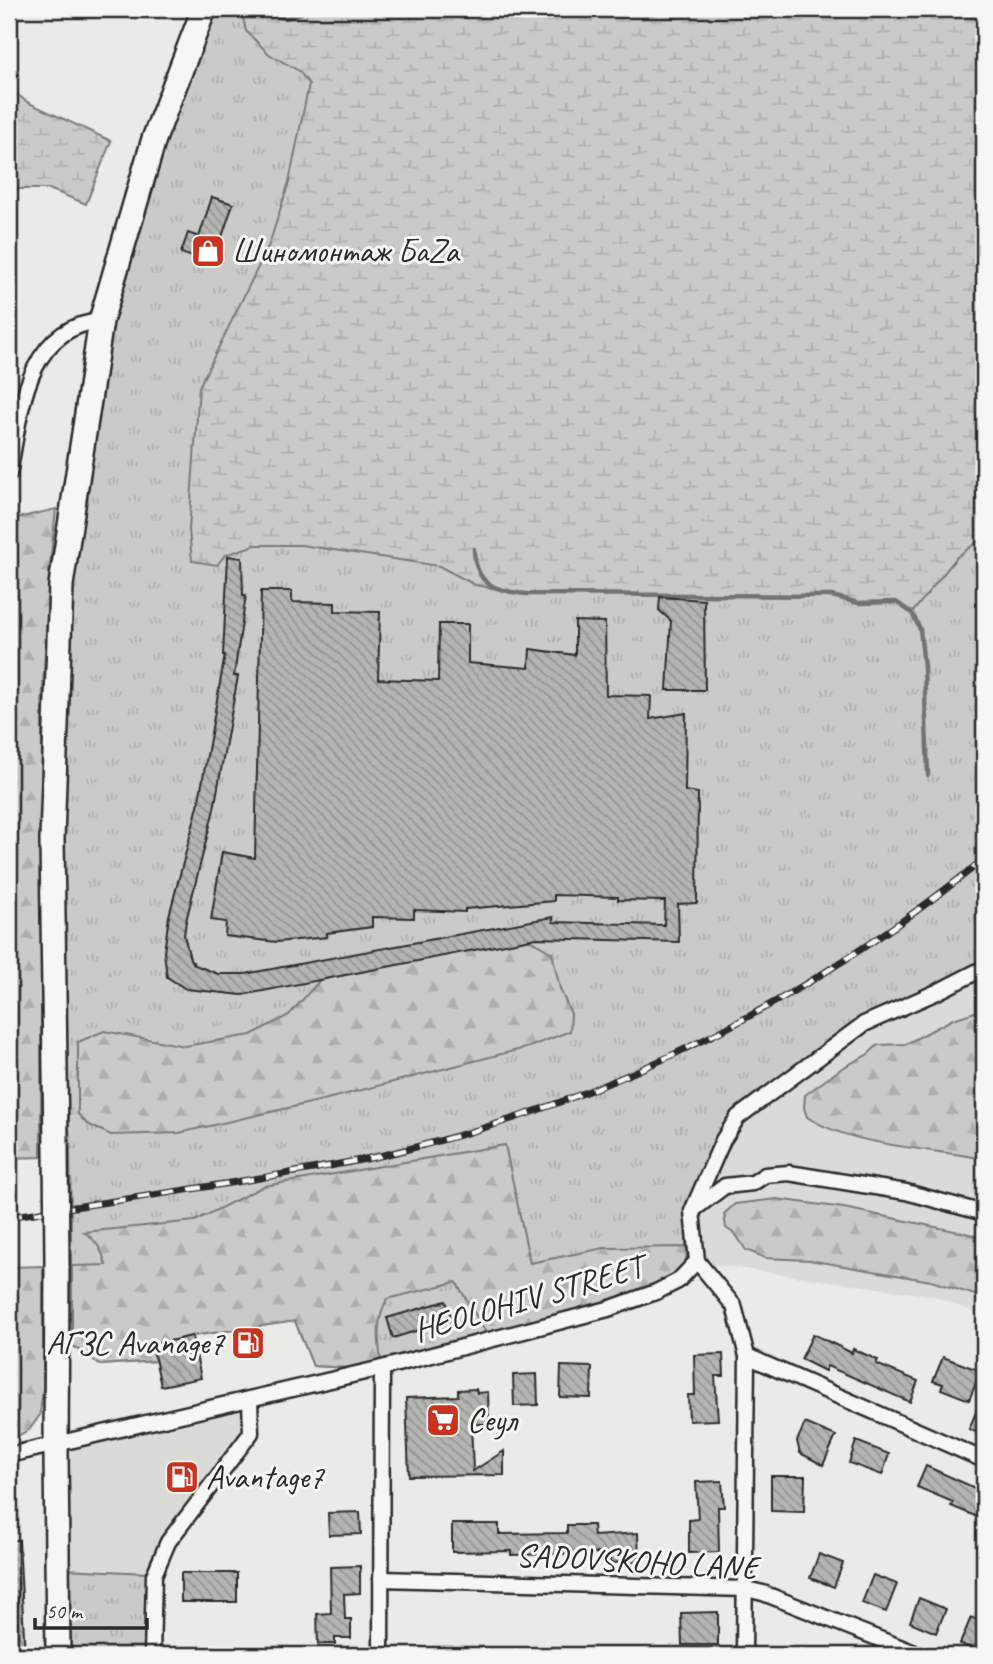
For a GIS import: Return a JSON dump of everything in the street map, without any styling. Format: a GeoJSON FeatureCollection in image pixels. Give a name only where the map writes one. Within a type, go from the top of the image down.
{"type":"FeatureCollection","features":[{"type":"Feature","properties":{"kind":"main road"},"geometry":{"type":"LineString","coordinates":[[58,1655],[52,839],[61,585],[101,321],[154,139],[204,9]]}},
{"type":"Feature","properties":{"kind":"street"},"geometry":{"type":"LineString","coordinates":[[9,474],[25,393],[37,362],[66,331],[82,322],[101,321]]}},
{"type":"Feature","properties":{"kind":"street"},"geometry":{"type":"LineString","coordinates":[[744,1655],[747,1356],[734,1306],[697,1261],[692,1211],[723,1140],[738,1116],[864,1024],[984,968]]}},
{"type":"Feature","properties":{"kind":"street"},"geometry":{"type":"LineString","coordinates":[[692,1211],[725,1186],[752,1183],[765,1175],[789,1173],[906,1192],[984,1213]]}},
{"type":"Feature","properties":{"kind":"street","name":"HEOLOHIV STREET"},"geometry":{"type":"LineString","coordinates":[[9,1455],[382,1368],[608,1309],[678,1281],[697,1261]]}},
{"type":"Feature","properties":{"kind":"street"},"geometry":{"type":"LineString","coordinates":[[747,1356],[984,1460]]}},
{"type":"Feature","properties":{"kind":"street"},"geometry":{"type":"LineString","coordinates":[[381,1655],[382,1368]]}},
{"type":"Feature","properties":{"kind":"street"},"geometry":{"type":"LineString","coordinates":[[152,1655],[154,1574],[168,1542],[251,1433],[250,1399]]}},
{"type":"Feature","properties":{"kind":"street","name":"SADOVSKOHO LANE"},"geometry":{"type":"LineString","coordinates":[[381,1578],[746,1589],[763,1593],[920,1655]]}},
{"type":"Feature","properties":{"kind":"shaded area"},"geometry":{"type":"Polygon","coordinates":[[[984,974],[984,1316],[934,1296],[703,1263],[698,1212],[713,1172],[742,1120],[867,1029],[984,974]]]}},
{"type":"Feature","properties":{"kind":"shaded area"},"geometry":{"type":"Polygon","coordinates":[[[244,1406],[245,1431],[148,1573],[64,1569],[63,1449],[244,1406]]]}},
{"type":"Feature","properties":{"kind":"green space"},"geometry":{"type":"Polygon","coordinates":[[[212,9],[984,9],[984,961],[861,1018],[734,1112],[702,1168],[686,1210],[686,1261],[606,1303],[352,1368],[313,1366],[295,1321],[192,1336],[152,1345],[155,1361],[100,1365],[72,1345],[70,1145],[62,999],[59,839],[68,586],[108,322],[131,233],[212,9]]]}},
{"type":"Feature","properties":{"kind":"green space"},"geometry":{"type":"Polygon","coordinates":[[[241,9],[984,9],[984,537],[957,557],[912,613],[896,602],[859,603],[832,596],[527,594],[475,585],[439,566],[301,545],[255,545],[225,555],[217,565],[192,561],[189,530],[199,387],[269,245],[289,182],[309,84],[299,71],[269,54],[246,31],[241,9]]]}},
{"type":"Feature","properties":{"kind":"green space"},"geometry":{"type":"Polygon","coordinates":[[[9,89],[29,103],[111,141],[86,204],[49,189],[9,189],[9,89]]]}},
{"type":"Feature","properties":{"kind":"green space"},"geometry":{"type":"Polygon","coordinates":[[[56,509],[49,574],[42,709],[41,1157],[9,1158],[9,520],[56,509]]]}},
{"type":"Feature","properties":{"kind":"green space"},"geometry":{"type":"Polygon","coordinates":[[[528,939],[552,953],[560,989],[571,1014],[570,1031],[529,1047],[323,1100],[179,1133],[111,1135],[87,1124],[78,1114],[78,1042],[104,1031],[185,1046],[251,1035],[289,1015],[320,980],[528,939]]]}},
{"type":"Feature","properties":{"kind":"green space"},"geometry":{"type":"Polygon","coordinates":[[[984,1009],[984,1159],[869,1141],[846,1135],[807,1117],[804,1108],[805,1095],[878,1045],[906,1044],[953,1019],[984,1009]]]}},
{"type":"Feature","properties":{"kind":"green space"},"geometry":{"type":"Polygon","coordinates":[[[505,1145],[530,1263],[604,1248],[687,1247],[686,1261],[676,1274],[654,1287],[606,1303],[487,1334],[456,1282],[387,1299],[379,1322],[381,1362],[352,1368],[313,1366],[295,1321],[192,1336],[152,1345],[155,1361],[100,1365],[72,1345],[72,1266],[106,1265],[98,1246],[84,1232],[195,1221],[264,1186],[505,1145]]]}},
{"type":"Feature","properties":{"kind":"green space"},"geometry":{"type":"Polygon","coordinates":[[[777,1199],[844,1208],[984,1237],[984,1298],[931,1281],[809,1260],[765,1258],[746,1250],[736,1235],[726,1228],[724,1214],[735,1204],[777,1199]]]}},
{"type":"Feature","properties":{"kind":"green space"},"geometry":{"type":"Polygon","coordinates":[[[43,1266],[43,1387],[40,1415],[30,1429],[9,1441],[9,1267],[43,1266]]]}},
{"type":"Feature","properties":{"kind":"green space"},"geometry":{"type":"Polygon","coordinates":[[[64,1569],[148,1573],[147,1655],[65,1655],[64,1569]]]}},
{"type":"Feature","properties":{"kind":"building"},"geometry":{"type":"Polygon","coordinates":[[[212,197],[233,204],[213,264],[181,253],[188,233],[199,237],[212,197]]]}},
{"type":"Feature","properties":{"kind":"building"},"geometry":{"type":"Polygon","coordinates":[[[228,556],[242,558],[243,596],[246,595],[234,676],[238,676],[214,809],[184,935],[190,959],[195,965],[218,974],[245,974],[553,917],[553,922],[664,925],[665,901],[554,895],[554,901],[465,909],[465,912],[414,910],[414,918],[372,917],[372,927],[327,933],[327,937],[277,942],[225,936],[226,922],[211,920],[222,852],[255,858],[261,591],[292,591],[292,602],[335,603],[335,611],[380,612],[378,679],[438,681],[439,624],[468,624],[468,663],[529,668],[530,649],[575,655],[575,621],[605,622],[606,695],[651,696],[650,719],[686,713],[685,791],[698,793],[697,903],[678,904],[679,942],[536,938],[242,995],[186,989],[167,977],[164,952],[169,916],[198,806],[225,655],[228,556]]]}},
{"type":"Feature","properties":{"kind":"building"},"geometry":{"type":"Polygon","coordinates":[[[660,597],[704,600],[705,690],[667,690],[671,621],[659,610],[660,597]]]}},
{"type":"Feature","properties":{"kind":"building"},"geometry":{"type":"Polygon","coordinates":[[[446,1301],[452,1320],[393,1338],[387,1318],[446,1301]]]}},
{"type":"Feature","properties":{"kind":"building"},"geometry":{"type":"Polygon","coordinates":[[[813,1334],[852,1353],[853,1349],[878,1360],[876,1364],[918,1381],[910,1402],[827,1366],[825,1371],[801,1359],[813,1334]]]}},
{"type":"Feature","properties":{"kind":"building"},"geometry":{"type":"Polygon","coordinates":[[[192,1336],[201,1378],[161,1386],[152,1345],[192,1336]]]}},
{"type":"Feature","properties":{"kind":"building"},"geometry":{"type":"Polygon","coordinates":[[[723,1354],[724,1376],[715,1376],[718,1420],[689,1421],[688,1395],[695,1395],[694,1355],[723,1354]]]}},
{"type":"Feature","properties":{"kind":"building"},"geometry":{"type":"Polygon","coordinates":[[[943,1357],[981,1371],[969,1400],[941,1389],[943,1384],[933,1381],[943,1357]]]}},
{"type":"Feature","properties":{"kind":"building"},"geometry":{"type":"Polygon","coordinates":[[[561,1366],[592,1367],[591,1398],[560,1397],[561,1366]]]}},
{"type":"Feature","properties":{"kind":"building"},"geometry":{"type":"Polygon","coordinates":[[[537,1374],[538,1405],[514,1406],[513,1375],[537,1374]]]}},
{"type":"Feature","properties":{"kind":"building"},"geometry":{"type":"Polygon","coordinates":[[[476,1389],[477,1393],[488,1392],[489,1424],[471,1424],[473,1471],[504,1451],[504,1475],[409,1476],[406,1398],[458,1396],[458,1390],[476,1389]]]}},
{"type":"Feature","properties":{"kind":"building"},"geometry":{"type":"Polygon","coordinates":[[[984,1393],[984,1436],[969,1429],[984,1393]]]}},
{"type":"Feature","properties":{"kind":"building"},"geometry":{"type":"Polygon","coordinates":[[[805,1423],[836,1436],[823,1465],[800,1453],[797,1441],[805,1423]]]}},
{"type":"Feature","properties":{"kind":"building"},"geometry":{"type":"Polygon","coordinates":[[[856,1441],[889,1454],[882,1475],[849,1463],[856,1441]]]}},
{"type":"Feature","properties":{"kind":"building"},"geometry":{"type":"Polygon","coordinates":[[[926,1466],[984,1492],[975,1516],[951,1506],[953,1502],[917,1487],[926,1466]]]}},
{"type":"Feature","properties":{"kind":"building"},"geometry":{"type":"Polygon","coordinates":[[[771,1476],[805,1476],[804,1512],[771,1511],[771,1476]]]}},
{"type":"Feature","properties":{"kind":"building"},"geometry":{"type":"Polygon","coordinates":[[[722,1481],[724,1507],[718,1507],[719,1552],[689,1553],[689,1520],[698,1519],[696,1482],[722,1481]]]}},
{"type":"Feature","properties":{"kind":"building"},"geometry":{"type":"Polygon","coordinates":[[[360,1512],[361,1534],[329,1535],[328,1513],[360,1512]]]}},
{"type":"Feature","properties":{"kind":"building"},"geometry":{"type":"Polygon","coordinates":[[[452,1524],[499,1524],[499,1534],[567,1533],[567,1525],[593,1525],[594,1536],[638,1533],[639,1562],[610,1563],[610,1553],[511,1555],[511,1551],[452,1552],[452,1524]]]}},
{"type":"Feature","properties":{"kind":"building"},"geometry":{"type":"Polygon","coordinates":[[[9,1540],[19,1540],[25,1655],[9,1655],[9,1540]]]}},
{"type":"Feature","properties":{"kind":"building"},"geometry":{"type":"Polygon","coordinates":[[[819,1554],[843,1563],[834,1587],[810,1578],[819,1554]]]}},
{"type":"Feature","properties":{"kind":"building"},"geometry":{"type":"Polygon","coordinates":[[[360,1566],[360,1593],[344,1594],[345,1619],[351,1619],[351,1638],[335,1638],[335,1644],[318,1644],[317,1614],[331,1613],[330,1567],[360,1566]]]}},
{"type":"Feature","properties":{"kind":"building"},"geometry":{"type":"Polygon","coordinates":[[[181,1573],[237,1573],[237,1602],[181,1602],[181,1573]]]}},
{"type":"Feature","properties":{"kind":"building"},"geometry":{"type":"Polygon","coordinates":[[[873,1575],[897,1584],[886,1612],[862,1603],[873,1575]]]}},
{"type":"Feature","properties":{"kind":"building"},"geometry":{"type":"Polygon","coordinates":[[[919,1598],[946,1609],[936,1633],[910,1622],[919,1598]]]}},
{"type":"Feature","properties":{"kind":"building"},"geometry":{"type":"Polygon","coordinates":[[[718,1612],[718,1645],[682,1645],[681,1613],[718,1612]]]}},
{"type":"Feature","properties":{"kind":"building"},"geometry":{"type":"Polygon","coordinates":[[[971,1617],[984,1623],[984,1653],[960,1644],[971,1617]]]}},
{"type":"Feature","properties":{"kind":"waterway"},"geometry":{"type":"LineString","coordinates":[[241,9],[286,18],[301,13],[303,9]]}},
{"type":"Feature","properties":{"kind":"waterway"},"geometry":{"type":"LineString","coordinates":[[474,549],[478,571],[483,578],[496,588],[516,593],[832,596],[859,603],[896,602],[912,613],[920,629],[928,775]]}},
{"type":"Feature","properties":{"kind":"railway"},"geometry":{"type":"LineString","coordinates":[[9,1217],[229,1183],[377,1156],[493,1125],[569,1099],[716,1034],[786,995],[854,954],[984,859]]}},
{"type":"Feature","properties":{"kind":"place","name":"Шиномонтаж БаZa"},"geometry":{"type":"Point","coordinates":[208,251]}},
{"type":"Feature","properties":{"kind":"place","name":"АГЗС Avanage7"},"geometry":{"type":"Point","coordinates":[248,1343]}},
{"type":"Feature","properties":{"kind":"place","name":"Сеул"},"geometry":{"type":"Point","coordinates":[443,1420]}},
{"type":"Feature","properties":{"kind":"place","name":"Avantage7"},"geometry":{"type":"Point","coordinates":[182,1477]}}]}
